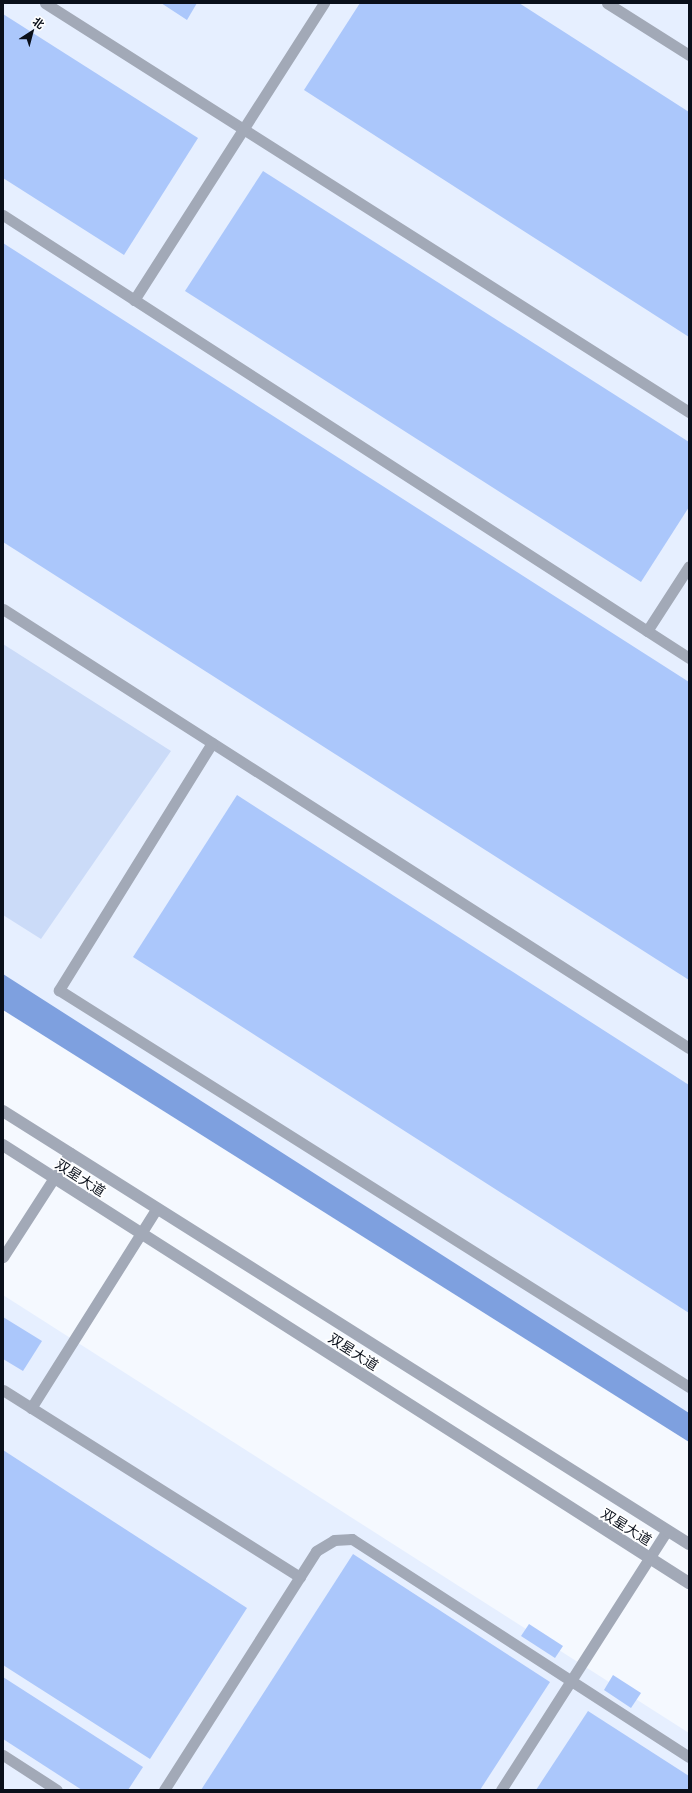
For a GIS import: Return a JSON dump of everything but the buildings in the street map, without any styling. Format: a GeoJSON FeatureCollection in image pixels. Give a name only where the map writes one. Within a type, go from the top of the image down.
{"type":"FeatureCollection","features":[{"type":"Feature","properties":{"kind":"street","name":"双星大道"},"geometry":{"type":"LineString","coordinates":[[3,1110],[689,1544]]}},
{"type":"Feature","properties":{"kind":"street","name":"双星大道"},"geometry":{"type":"LineString","coordinates":[[3,1145],[689,1583]]}},
{"type":"Feature","properties":{"kind":"lane"},"geometry":{"type":"LineString","coordinates":[[45,3],[689,412]]}},
{"type":"Feature","properties":{"kind":"lane"},"geometry":{"type":"LineString","coordinates":[[134,300],[324,3]]}},
{"type":"Feature","properties":{"kind":"lane"},"geometry":{"type":"LineString","coordinates":[[607,3],[689,55]]}},
{"type":"Feature","properties":{"kind":"lane"},"geometry":{"type":"LineString","coordinates":[[3,215],[689,658]]}},
{"type":"Feature","properties":{"kind":"lane"},"geometry":{"type":"LineString","coordinates":[[648,631],[689,566]]}},
{"type":"Feature","properties":{"kind":"lane"},"geometry":{"type":"LineString","coordinates":[[3,609],[689,1048]]}},
{"type":"Feature","properties":{"kind":"lane"},"geometry":{"type":"LineString","coordinates":[[212,743],[59,990],[689,1387]]}},
{"type":"Feature","properties":{"kind":"lane"},"geometry":{"type":"LineString","coordinates":[[3,1257],[70,1153]]}},
{"type":"Feature","properties":{"kind":"lane"},"geometry":{"type":"LineString","coordinates":[[31,1408],[157,1208]]}},
{"type":"Feature","properties":{"kind":"lane"},"geometry":{"type":"LineString","coordinates":[[3,1390],[300,1577]]}},
{"type":"Feature","properties":{"kind":"lane"},"geometry":{"type":"LineString","coordinates":[[501,1790],[667,1530]]}},
{"type":"Feature","properties":{"kind":"lane"},"geometry":{"type":"LineString","coordinates":[[164,1790],[316,1552],[334,1540],[352,1539],[689,1757]]}},
{"type":"Feature","properties":{"kind":"lane"},"geometry":{"type":"LineString","coordinates":[[3,1755],[57,1790]]}},
{"type":"Feature","properties":{"kind":"shaded area"},"geometry":{"type":"Polygon","coordinates":[[[3,3],[689,3],[689,1425],[3,984],[3,3]]]}},
{"type":"Feature","properties":{"kind":"shaded area"},"geometry":{"type":"Polygon","coordinates":[[[3,644],[171,751],[41,939],[3,915],[3,644]]]}},
{"type":"Feature","properties":{"kind":"shaded area"},"geometry":{"type":"Polygon","coordinates":[[[3,1295],[689,1733],[689,1790],[3,1790],[3,1295]]]}},
{"type":"Feature","properties":{"kind":"water"},"geometry":{"type":"Polygon","coordinates":[[[3,974],[689,1413],[689,1442],[3,1010],[3,974]]]}}]}
